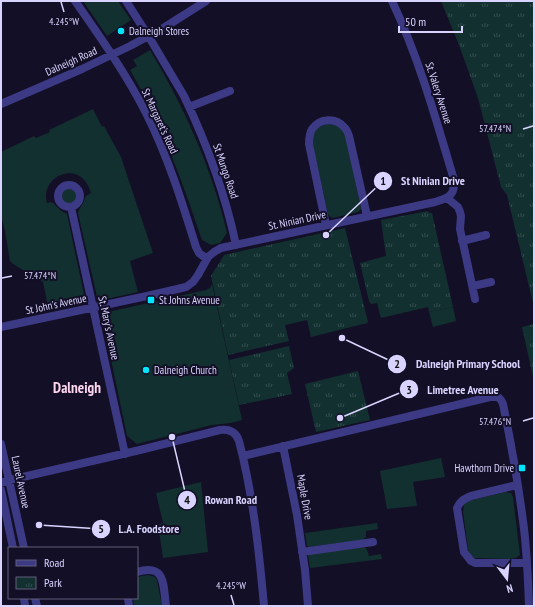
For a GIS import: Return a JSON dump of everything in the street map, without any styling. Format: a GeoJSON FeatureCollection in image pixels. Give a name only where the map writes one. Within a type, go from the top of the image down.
{"type":"FeatureCollection","features":[{"type":"Feature","properties":{"kind":"street","name":"St Margaret's Road"},"geometry":{"type":"LineString","coordinates":[[75,1],[112,55],[148,117],[178,190],[196,247],[199,253],[207,259]]}},
{"type":"Feature","properties":{"kind":"street","name":"St Mungo Road"},"geometry":{"type":"LineString","coordinates":[[126,1],[149,37],[189,107],[217,175],[233,228],[236,245]]}},
{"type":"Feature","properties":{"kind":"street","name":"Dalneigh Road"},"geometry":{"type":"LineString","coordinates":[[1,104],[75,72],[149,37],[206,1]]}},
{"type":"Feature","properties":{"kind":"street","name":"St. Valery Avenue"},"geometry":{"type":"LineString","coordinates":[[392,1],[403,25],[427,90],[454,180],[454,187],[449,196]]}},
{"type":"Feature","properties":{"kind":"street"},"geometry":{"type":"LineString","coordinates":[[189,107],[230,91]]}},
{"type":"Feature","properties":{"kind":"street"},"geometry":{"type":"LineString","coordinates":[[326,225],[309,144],[311,130],[316,124],[324,120],[332,120],[340,123],[346,128],[367,216]]}},
{"type":"Feature","properties":{"kind":"street","name":"St. Ninian Drive"},"geometry":{"type":"LineString","coordinates":[[202,269],[207,259],[221,248],[435,202],[449,196]]}},
{"type":"Feature","properties":{"kind":"street"},"geometry":{"type":"LineString","coordinates":[[449,196],[458,206],[460,212],[462,241],[475,299]]}},
{"type":"Feature","properties":{"kind":"street","name":"St. Mary's Avenue"},"geometry":{"type":"LineString","coordinates":[[71,207],[125,454]]}},
{"type":"Feature","properties":{"kind":"street"},"geometry":{"type":"LineString","coordinates":[[462,241],[486,235]]}},
{"type":"Feature","properties":{"kind":"street","name":"St John's Avenue"},"geometry":{"type":"LineString","coordinates":[[1,327],[93,308],[186,286],[193,282],[202,269]]}},
{"type":"Feature","properties":{"kind":"street"},"geometry":{"type":"LineString","coordinates":[[473,286],[491,282]]}},
{"type":"Feature","properties":{"kind":"street"},"geometry":{"type":"LineString","coordinates":[[243,456],[490,397],[498,397],[503,404],[511,442],[523,521],[529,606]]}},
{"type":"Feature","properties":{"kind":"street"},"geometry":{"type":"LineString","coordinates":[[5,481],[125,454],[220,430],[227,430],[235,434],[238,438],[250,488],[256,526],[264,606]]}},
{"type":"Feature","properties":{"kind":"street","name":"Laurel Avenue"},"geometry":{"type":"LineString","coordinates":[[1,444],[5,481],[24,547]]}},
{"type":"Feature","properties":{"kind":"street","name":"Maple Drive"},"geometry":{"type":"LineString","coordinates":[[283,446],[297,515],[305,570],[308,606]]}},
{"type":"Feature","properties":{"kind":"street"},"geometry":{"type":"LineString","coordinates":[[517,485],[470,496],[464,499],[457,508],[464,552],[471,560],[476,562],[527,563]]}},
{"type":"Feature","properties":{"kind":"street","name":"Laurel Avenue"},"geometry":{"type":"LineString","coordinates":[[1,490],[13,547]]}},
{"type":"Feature","properties":{"kind":"street"},"geometry":{"type":"LineString","coordinates":[[302,552],[373,543]]}},
{"type":"Feature","properties":{"kind":"street"},"geometry":{"type":"LineString","coordinates":[[138,572],[148,570],[156,571],[160,575],[166,606]]}},
{"type":"Feature","properties":{"kind":"green space"},"geometry":{"type":"Polygon","coordinates":[[[83,1],[118,1],[131,20],[107,36],[83,1]]]}},
{"type":"Feature","properties":{"kind":"green space"},"geometry":{"type":"Polygon","coordinates":[[[441,1],[534,1],[534,307],[507,195],[501,187],[478,98],[441,1]]]}},
{"type":"Feature","properties":{"kind":"green space"},"geometry":{"type":"Polygon","coordinates":[[[150,50],[196,138],[205,162],[221,209],[227,233],[220,243],[211,245],[202,240],[162,132],[130,70],[137,66],[133,60],[150,50]]]}},
{"type":"Feature","properties":{"kind":"green space"},"geometry":{"type":"Polygon","coordinates":[[[93,109],[102,127],[104,126],[121,157],[153,253],[130,261],[138,292],[102,300],[97,297],[78,213],[86,196],[91,193],[86,182],[79,176],[71,173],[62,174],[55,178],[49,185],[46,193],[47,203],[53,203],[67,214],[85,299],[83,303],[80,304],[49,311],[43,282],[10,261],[1,215],[1,152],[34,136],[36,138],[50,132],[49,130],[93,109]]]}},
{"type":"Feature","properties":{"kind":"green space"},"geometry":{"type":"Polygon","coordinates":[[[328,124],[335,125],[340,128],[346,138],[361,209],[358,212],[333,218],[328,214],[313,146],[315,131],[328,124]]]}},
{"type":"Feature","properties":{"kind":"green space"},"geometry":{"type":"Polygon","coordinates":[[[69,188],[76,193],[77,196],[72,203],[69,204],[62,199],[61,196],[66,189],[69,188]]]}},
{"type":"Feature","properties":{"kind":"green space"},"geometry":{"type":"Polygon","coordinates":[[[428,211],[429,213],[432,213],[453,307],[429,312],[428,307],[381,318],[377,303],[371,304],[369,301],[360,263],[386,256],[381,220],[428,211]]]}},
{"type":"Feature","properties":{"kind":"green space"},"geometry":{"type":"Polygon","coordinates":[[[345,228],[368,322],[311,337],[307,320],[285,325],[289,341],[228,355],[211,276],[224,255],[345,228]]]}},
{"type":"Feature","properties":{"kind":"green space"},"geometry":{"type":"Polygon","coordinates":[[[212,284],[242,420],[212,425],[137,444],[127,436],[103,321],[108,312],[206,290],[210,288],[212,284]]]}},
{"type":"Feature","properties":{"kind":"green space"},"geometry":{"type":"Polygon","coordinates":[[[453,307],[456,321],[433,327],[429,312],[453,307]]]}},
{"type":"Feature","properties":{"kind":"green space"},"geometry":{"type":"Polygon","coordinates":[[[534,324],[534,381],[522,327],[534,324]]]}},
{"type":"Feature","properties":{"kind":"green space"},"geometry":{"type":"Polygon","coordinates":[[[289,346],[294,368],[287,373],[292,394],[239,405],[229,360],[289,346]]]}},
{"type":"Feature","properties":{"kind":"green space"},"geometry":{"type":"Polygon","coordinates":[[[358,371],[370,420],[316,432],[305,384],[358,371]]]}},
{"type":"Feature","properties":{"kind":"green space"},"geometry":{"type":"Polygon","coordinates":[[[441,458],[445,477],[413,482],[417,506],[387,509],[380,471],[441,458]]]}},
{"type":"Feature","properties":{"kind":"green space"},"geometry":{"type":"Polygon","coordinates":[[[201,482],[208,552],[163,558],[158,524],[163,523],[156,493],[201,482]]]}},
{"type":"Feature","properties":{"kind":"green space"},"geometry":{"type":"Polygon","coordinates":[[[505,492],[511,493],[513,497],[520,555],[516,558],[509,559],[474,558],[471,556],[468,549],[463,512],[464,505],[472,500],[505,492]]]}},
{"type":"Feature","properties":{"kind":"green space"},"geometry":{"type":"Polygon","coordinates":[[[377,523],[378,529],[366,531],[366,537],[362,540],[309,547],[307,546],[305,533],[377,523]]]}},
{"type":"Feature","properties":{"kind":"green space"},"geometry":{"type":"Polygon","coordinates":[[[365,547],[369,556],[381,554],[382,559],[310,568],[309,554],[365,547]]]}},
{"type":"Feature","properties":{"kind":"green space"},"geometry":{"type":"Polygon","coordinates":[[[149,575],[155,577],[157,580],[162,606],[134,606],[133,599],[138,599],[138,578],[149,575]]]}},
{"type":"Feature","properties":{"kind":"place","name":"Dalneigh Stores"},"geometry":{"type":"Point","coordinates":[121,31]}},
{"type":"Feature","properties":{"kind":"place","name":"St Ninian Drive"},"geometry":{"type":"Point","coordinates":[326,235]}},
{"type":"Feature","properties":{"kind":"place","name":"St Johns Avenue"},"geometry":{"type":"Point","coordinates":[151,300]}},
{"type":"Feature","properties":{"kind":"place","name":"Dalneigh Primary School"},"geometry":{"type":"Point","coordinates":[342,338]}},
{"type":"Feature","properties":{"kind":"place","name":"Dalneigh Church"},"geometry":{"type":"Point","coordinates":[146,370]}},
{"type":"Feature","properties":{"kind":"place","name":"Limetree Avenue"},"geometry":{"type":"Point","coordinates":[340,418]}},
{"type":"Feature","properties":{"kind":"place","name":"Rowan Road"},"geometry":{"type":"Point","coordinates":[172,437]}},
{"type":"Feature","properties":{"kind":"place","name":"Hawthorn Drive"},"geometry":{"type":"Point","coordinates":[522,468]}},
{"type":"Feature","properties":{"kind":"place","name":"L.A. Foodstore"},"geometry":{"type":"Point","coordinates":[39,525]}},
{"type":"Feature","properties":{"kind":"district","name":"Dalneigh"},"geometry":{"type":"Point","coordinates":[77,388]}}]}
